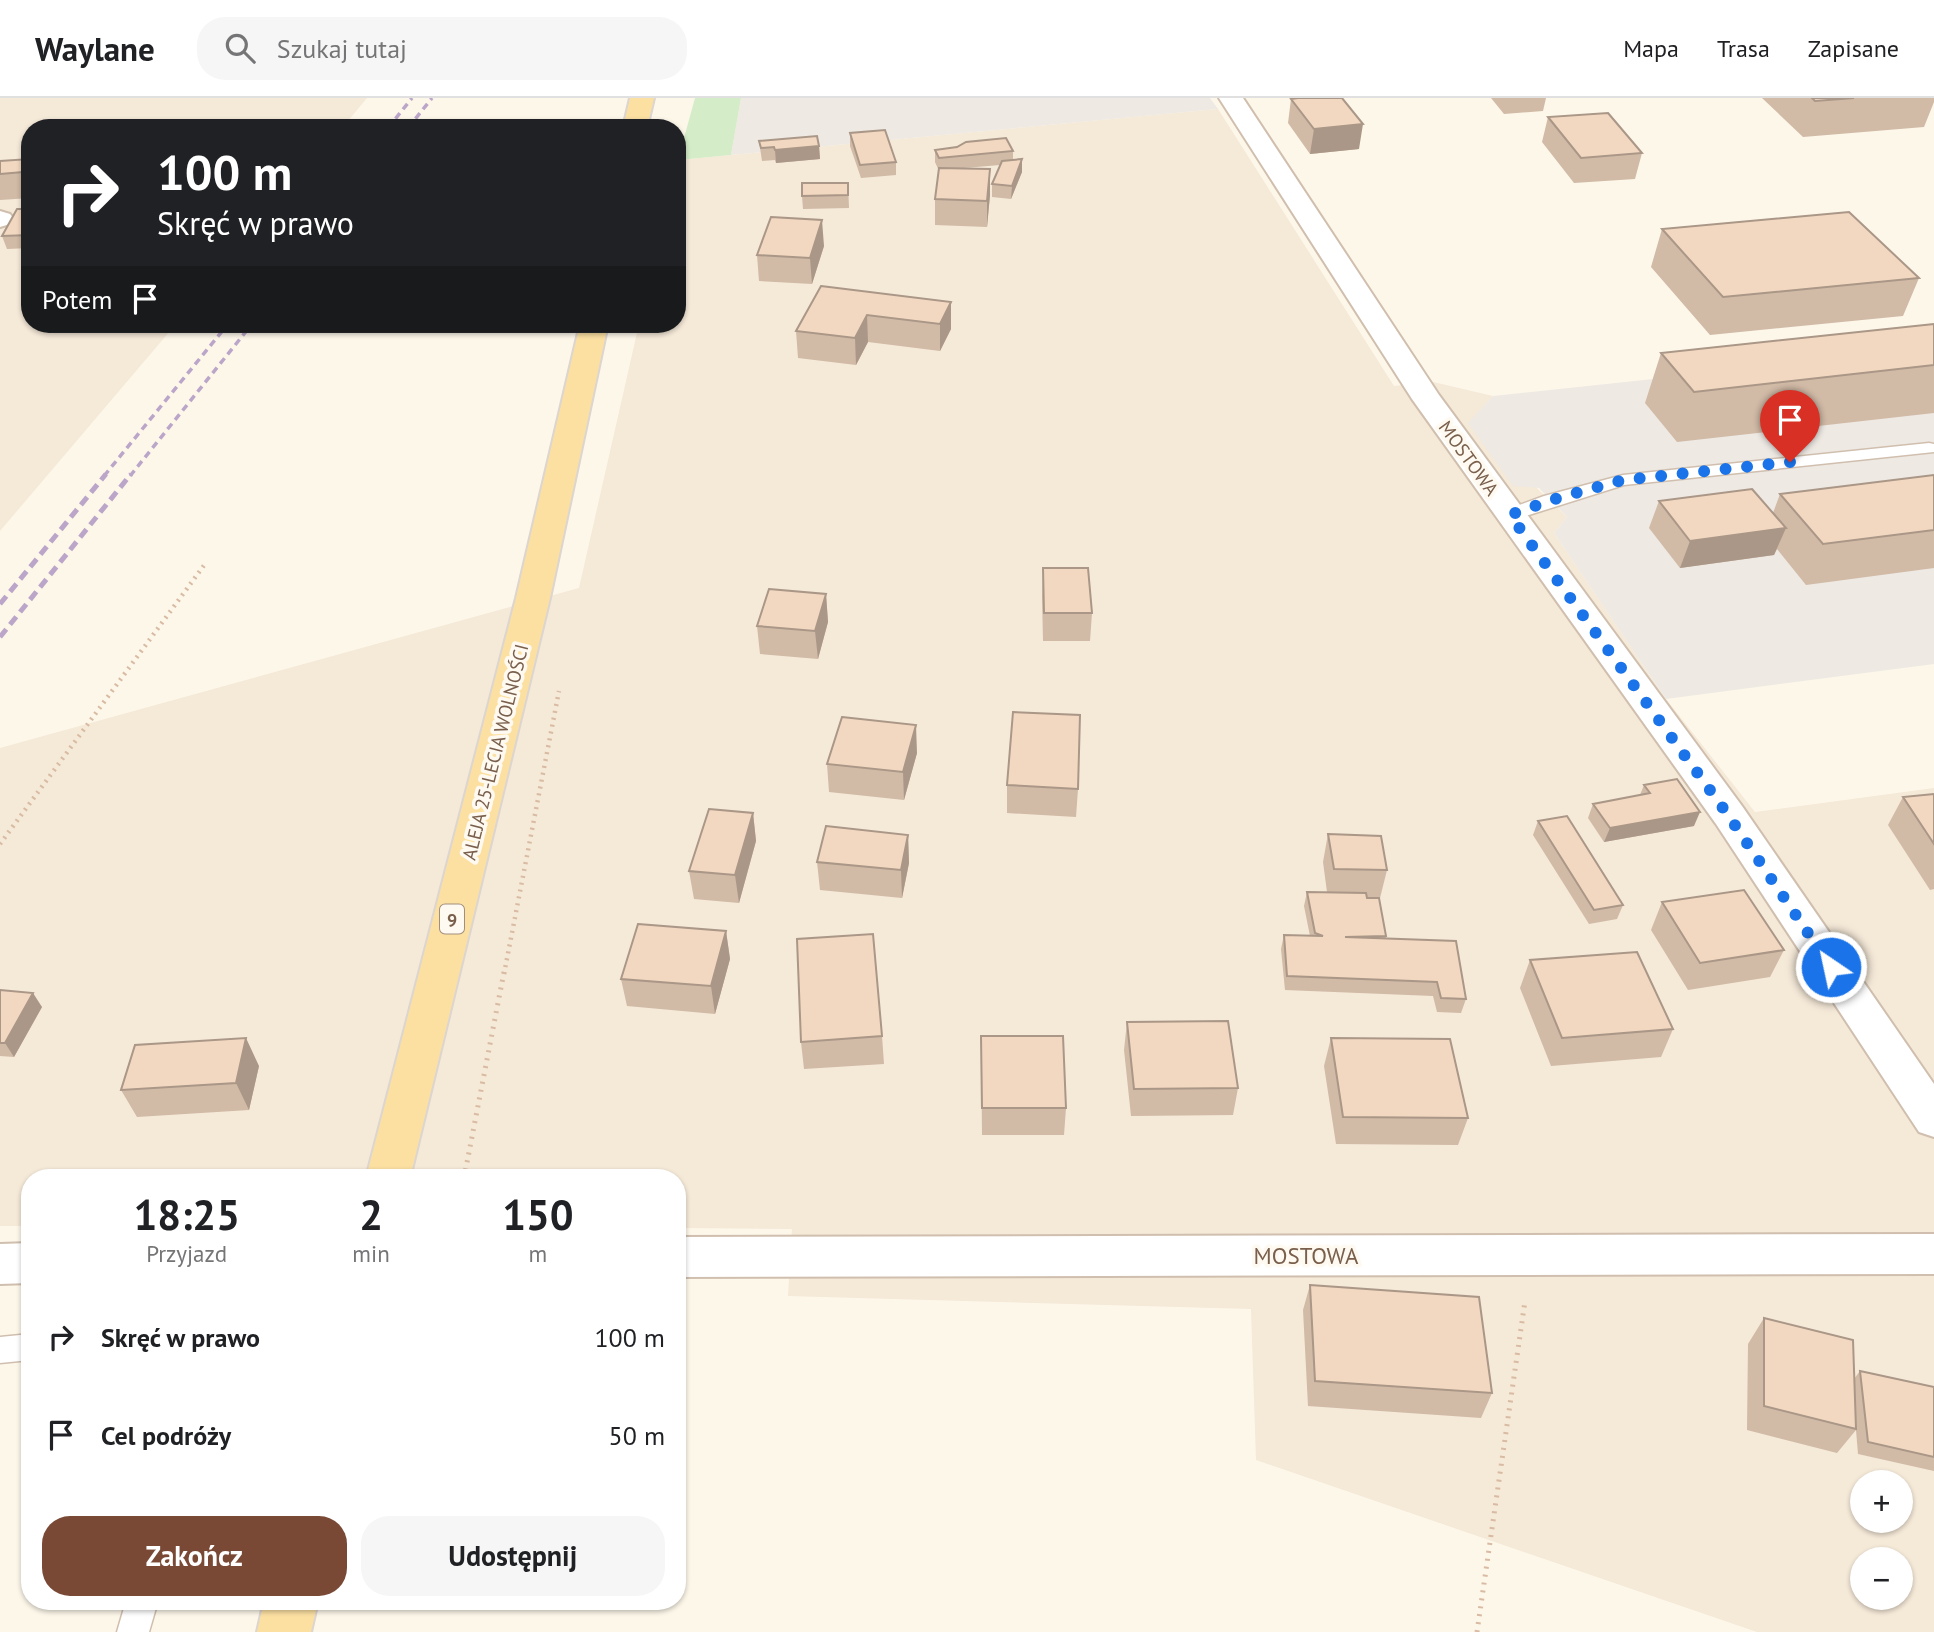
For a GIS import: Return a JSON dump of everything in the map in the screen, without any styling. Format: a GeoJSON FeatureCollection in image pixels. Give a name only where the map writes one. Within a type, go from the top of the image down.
{"type":"FeatureCollection","features":[{"type":"Feature","properties":{"kind":"main road"},"geometry":{"type":"LineString","coordinates":[[637,119],[642,98]]}},
{"type":"Feature","properties":{"kind":"main road","name":"ALEJA 25-LECIA WOLNOŚCI"},"geometry":{"type":"LineString","coordinates":[[390,1169],[534,597],[592,333]]}},
{"type":"Feature","properties":{"kind":"main road"},"geometry":{"type":"LineString","coordinates":[[284,1632],[289,1610]]}},
{"type":"Feature","properties":{"kind":"street","name":"MOSTOWA"},"geometry":{"type":"LineString","coordinates":[[1231,98],[1427,399],[1728,815],[1934,1119]]}},
{"type":"Feature","properties":{"kind":"street","name":"MOSTOWA"},"geometry":{"type":"LineString","coordinates":[[686,1257],[1934,1254]]}},
{"type":"Feature","properties":{"kind":"street"},"geometry":{"type":"LineString","coordinates":[[0,1264],[21,1263]]}},
{"type":"Feature","properties":{"kind":"lane"},"geometry":{"type":"LineString","coordinates":[[1510,515],[1551,500],[1623,480],[1929,447]]}},
{"type":"Feature","properties":{"kind":"lane"},"geometry":{"type":"LineString","coordinates":[[0,1350],[21,1348]]}},
{"type":"Feature","properties":{"kind":"lane"},"geometry":{"type":"LineString","coordinates":[[133,1632],[139,1610]]}},
{"type":"Feature","properties":{"kind":"path"},"geometry":{"type":"LineString","coordinates":[[0,844],[205,564]]}},
{"type":"Feature","properties":{"kind":"path"},"geometry":{"type":"LineString","coordinates":[[466,1169],[560,684]]}},
{"type":"Feature","properties":{"kind":"path"},"geometry":{"type":"LineString","coordinates":[[1477,1632],[1526,1307],[1519,1255]]}},
{"type":"Feature","properties":{"kind":"shaded area"},"geometry":{"type":"Polygon","coordinates":[[[0,98],[367,98],[350,119],[21,119],[21,333],[168,333],[0,531],[0,98]]]}},
{"type":"Feature","properties":{"kind":"shaded area"},"geometry":{"type":"Polygon","coordinates":[[[741,98],[1210,98],[1218,109],[731,155],[741,98]]]}},
{"type":"Feature","properties":{"kind":"shaded area"},"geometry":{"type":"Polygon","coordinates":[[[1218,109],[1394,386],[1433,382],[1493,396],[1469,423],[1567,517],[1554,533],[1666,699],[1755,812],[1934,788],[1934,1632],[1757,1632],[1256,1460],[1251,1309],[788,1296],[792,1229],[686,1228],[686,1169],[21,1169],[21,1226],[0,1226],[0,748],[579,588],[637,333],[686,333],[686,159],[1218,109]]]}},
{"type":"Feature","properties":{"kind":"shaded area"},"geometry":{"type":"Polygon","coordinates":[[[1934,349],[1934,664],[1666,699],[1554,533],[1567,517],[1539,488],[1513,486],[1468,423],[1493,396],[1934,349]]]}},
{"type":"Feature","properties":{"kind":"green space"},"geometry":{"type":"Polygon","coordinates":[[[695,98],[741,98],[731,155],[686,159],[686,131],[695,98]]]}},
{"type":"Feature","properties":{"kind":"building"},"geometry":{"type":"Polygon","coordinates":[[[1342,98],[1363,124],[1314,129],[1291,99],[1342,98]]]}},
{"type":"Feature","properties":{"kind":"building"},"geometry":{"type":"Polygon","coordinates":[[[1812,98],[1854,98],[1815,101],[1812,98]]]}},
{"type":"Feature","properties":{"kind":"building"},"geometry":{"type":"Polygon","coordinates":[[[1608,113],[1642,153],[1581,158],[1548,117],[1608,113]]]}},
{"type":"Feature","properties":{"kind":"building"},"geometry":{"type":"Polygon","coordinates":[[[885,130],[896,162],[860,165],[850,133],[885,130]]]}},
{"type":"Feature","properties":{"kind":"building"},"geometry":{"type":"Polygon","coordinates":[[[817,136],[819,146],[775,150],[774,147],[761,148],[759,141],[817,136]]]}},
{"type":"Feature","properties":{"kind":"building"},"geometry":{"type":"Polygon","coordinates":[[[1006,138],[1013,151],[939,158],[935,150],[957,147],[966,142],[1006,138]]]}},
{"type":"Feature","properties":{"kind":"building"},"geometry":{"type":"Polygon","coordinates":[[[1022,159],[1012,186],[992,184],[1002,161],[1022,159]]]}},
{"type":"Feature","properties":{"kind":"building"},"geometry":{"type":"Polygon","coordinates":[[[21,160],[21,172],[0,174],[0,161],[21,160]]]}},
{"type":"Feature","properties":{"kind":"building"},"geometry":{"type":"Polygon","coordinates":[[[939,168],[990,169],[987,201],[935,199],[939,168]]]}},
{"type":"Feature","properties":{"kind":"building"},"geometry":{"type":"Polygon","coordinates":[[[802,183],[848,183],[848,195],[802,196],[802,183]]]}},
{"type":"Feature","properties":{"kind":"building"},"geometry":{"type":"Polygon","coordinates":[[[17,209],[21,209],[21,235],[2,236],[17,209]]]}},
{"type":"Feature","properties":{"kind":"building"},"geometry":{"type":"Polygon","coordinates":[[[1849,212],[1919,278],[1723,297],[1662,229],[1849,212]]]}},
{"type":"Feature","properties":{"kind":"building"},"geometry":{"type":"Polygon","coordinates":[[[771,217],[822,220],[810,258],[757,255],[771,217]]]}},
{"type":"Feature","properties":{"kind":"building"},"geometry":{"type":"Polygon","coordinates":[[[821,286],[951,302],[940,324],[867,315],[855,338],[796,331],[821,286]]]}},
{"type":"Feature","properties":{"kind":"building"},"geometry":{"type":"Polygon","coordinates":[[[1934,324],[1934,365],[1694,392],[1661,353],[1934,324]]]}},
{"type":"Feature","properties":{"kind":"building"},"geometry":{"type":"Polygon","coordinates":[[[1934,475],[1934,530],[1823,544],[1780,494],[1934,475]]]}},
{"type":"Feature","properties":{"kind":"building"},"geometry":{"type":"Polygon","coordinates":[[[1752,489],[1786,528],[1690,541],[1659,501],[1752,489]]]}},
{"type":"Feature","properties":{"kind":"building"},"geometry":{"type":"Polygon","coordinates":[[[1043,568],[1088,568],[1092,613],[1044,613],[1043,568]]]}},
{"type":"Feature","properties":{"kind":"building"},"geometry":{"type":"Polygon","coordinates":[[[769,589],[826,594],[815,631],[757,626],[769,589]]]}},
{"type":"Feature","properties":{"kind":"building"},"geometry":{"type":"Polygon","coordinates":[[[1013,712],[1080,715],[1078,789],[1007,785],[1013,712]]]}},
{"type":"Feature","properties":{"kind":"building"},"geometry":{"type":"Polygon","coordinates":[[[842,717],[916,725],[903,772],[827,764],[842,717]]]}},
{"type":"Feature","properties":{"kind":"building"},"geometry":{"type":"Polygon","coordinates":[[[1677,779],[1700,812],[1610,828],[1593,804],[1650,793],[1644,785],[1677,779]]]}},
{"type":"Feature","properties":{"kind":"building"},"geometry":{"type":"Polygon","coordinates":[[[1934,794],[1934,844],[1903,797],[1934,794]]]}},
{"type":"Feature","properties":{"kind":"building"},"geometry":{"type":"Polygon","coordinates":[[[709,809],[753,813],[735,875],[689,871],[709,809]]]}},
{"type":"Feature","properties":{"kind":"building"},"geometry":{"type":"Polygon","coordinates":[[[1567,816],[1623,905],[1594,910],[1538,821],[1567,816]]]}},
{"type":"Feature","properties":{"kind":"building"},"geometry":{"type":"Polygon","coordinates":[[[826,826],[908,835],[901,870],[817,862],[826,826]]]}},
{"type":"Feature","properties":{"kind":"building"},"geometry":{"type":"Polygon","coordinates":[[[1328,834],[1381,836],[1387,870],[1334,869],[1328,834]]]}},
{"type":"Feature","properties":{"kind":"building"},"geometry":{"type":"Polygon","coordinates":[[[1744,890],[1784,950],[1700,963],[1662,902],[1744,890]]]}},
{"type":"Feature","properties":{"kind":"building"},"geometry":{"type":"Polygon","coordinates":[[[1307,892],[1366,893],[1367,898],[1379,898],[1386,936],[1345,937],[1456,941],[1466,999],[1441,998],[1437,982],[1287,976],[1284,935],[1323,936],[1315,933],[1307,892]]]}},
{"type":"Feature","properties":{"kind":"building"},"geometry":{"type":"Polygon","coordinates":[[[638,924],[726,931],[711,986],[621,979],[638,924]]]}},
{"type":"Feature","properties":{"kind":"building"},"geometry":{"type":"Polygon","coordinates":[[[873,934],[882,1036],[801,1042],[797,939],[873,934]]]}},
{"type":"Feature","properties":{"kind":"building"},"geometry":{"type":"Polygon","coordinates":[[[1637,952],[1673,1029],[1562,1038],[1530,960],[1637,952]]]}},
{"type":"Feature","properties":{"kind":"building"},"geometry":{"type":"Polygon","coordinates":[[[0,990],[33,993],[5,1043],[0,1043],[0,990]]]}},
{"type":"Feature","properties":{"kind":"building"},"geometry":{"type":"Polygon","coordinates":[[[1228,1021],[1238,1088],[1134,1089],[1127,1022],[1228,1021]]]}},
{"type":"Feature","properties":{"kind":"building"},"geometry":{"type":"Polygon","coordinates":[[[981,1036],[1063,1036],[1066,1108],[982,1108],[981,1036]]]}},
{"type":"Feature","properties":{"kind":"building"},"geometry":{"type":"Polygon","coordinates":[[[246,1038],[236,1083],[121,1090],[135,1045],[246,1038]]]}},
{"type":"Feature","properties":{"kind":"building"},"geometry":{"type":"Polygon","coordinates":[[[1331,1038],[1450,1039],[1468,1118],[1343,1117],[1331,1038]]]}},
{"type":"Feature","properties":{"kind":"building"},"geometry":{"type":"Polygon","coordinates":[[[1310,1285],[1479,1297],[1492,1393],[1315,1381],[1310,1285]]]}},
{"type":"Feature","properties":{"kind":"building"},"geometry":{"type":"Polygon","coordinates":[[[1764,1318],[1853,1340],[1856,1429],[1764,1406],[1764,1318]]]}},
{"type":"Feature","properties":{"kind":"building"},"geometry":{"type":"Polygon","coordinates":[[[1860,1371],[1934,1387],[1934,1457],[1868,1442],[1860,1371]]]}},
{"type":"Feature","properties":{"kind":"railway"},"geometry":{"type":"LineString","coordinates":[[395,119],[412,98]]}},
{"type":"Feature","properties":{"kind":"railway"},"geometry":{"type":"LineString","coordinates":[[415,119],[432,98]]}},
{"type":"Feature","properties":{"kind":"railway"},"geometry":{"type":"LineString","coordinates":[[104,476],[221,333]]}},
{"type":"Feature","properties":{"kind":"railway"},"geometry":{"type":"LineString","coordinates":[[130,476],[245,333]]}},
{"type":"Feature","properties":{"kind":"railway"},"geometry":{"type":"LineString","coordinates":[[0,604],[106,474]]}},
{"type":"Feature","properties":{"kind":"railway"},"geometry":{"type":"LineString","coordinates":[[0,637],[131,474]]}},
{"type":"Feature","properties":{"kind":"route"},"geometry":{"type":"LineString","coordinates":[[1790,462],[1623,480],[1551,500],[1510,515],[1728,815],[1831,967]]}}]}
